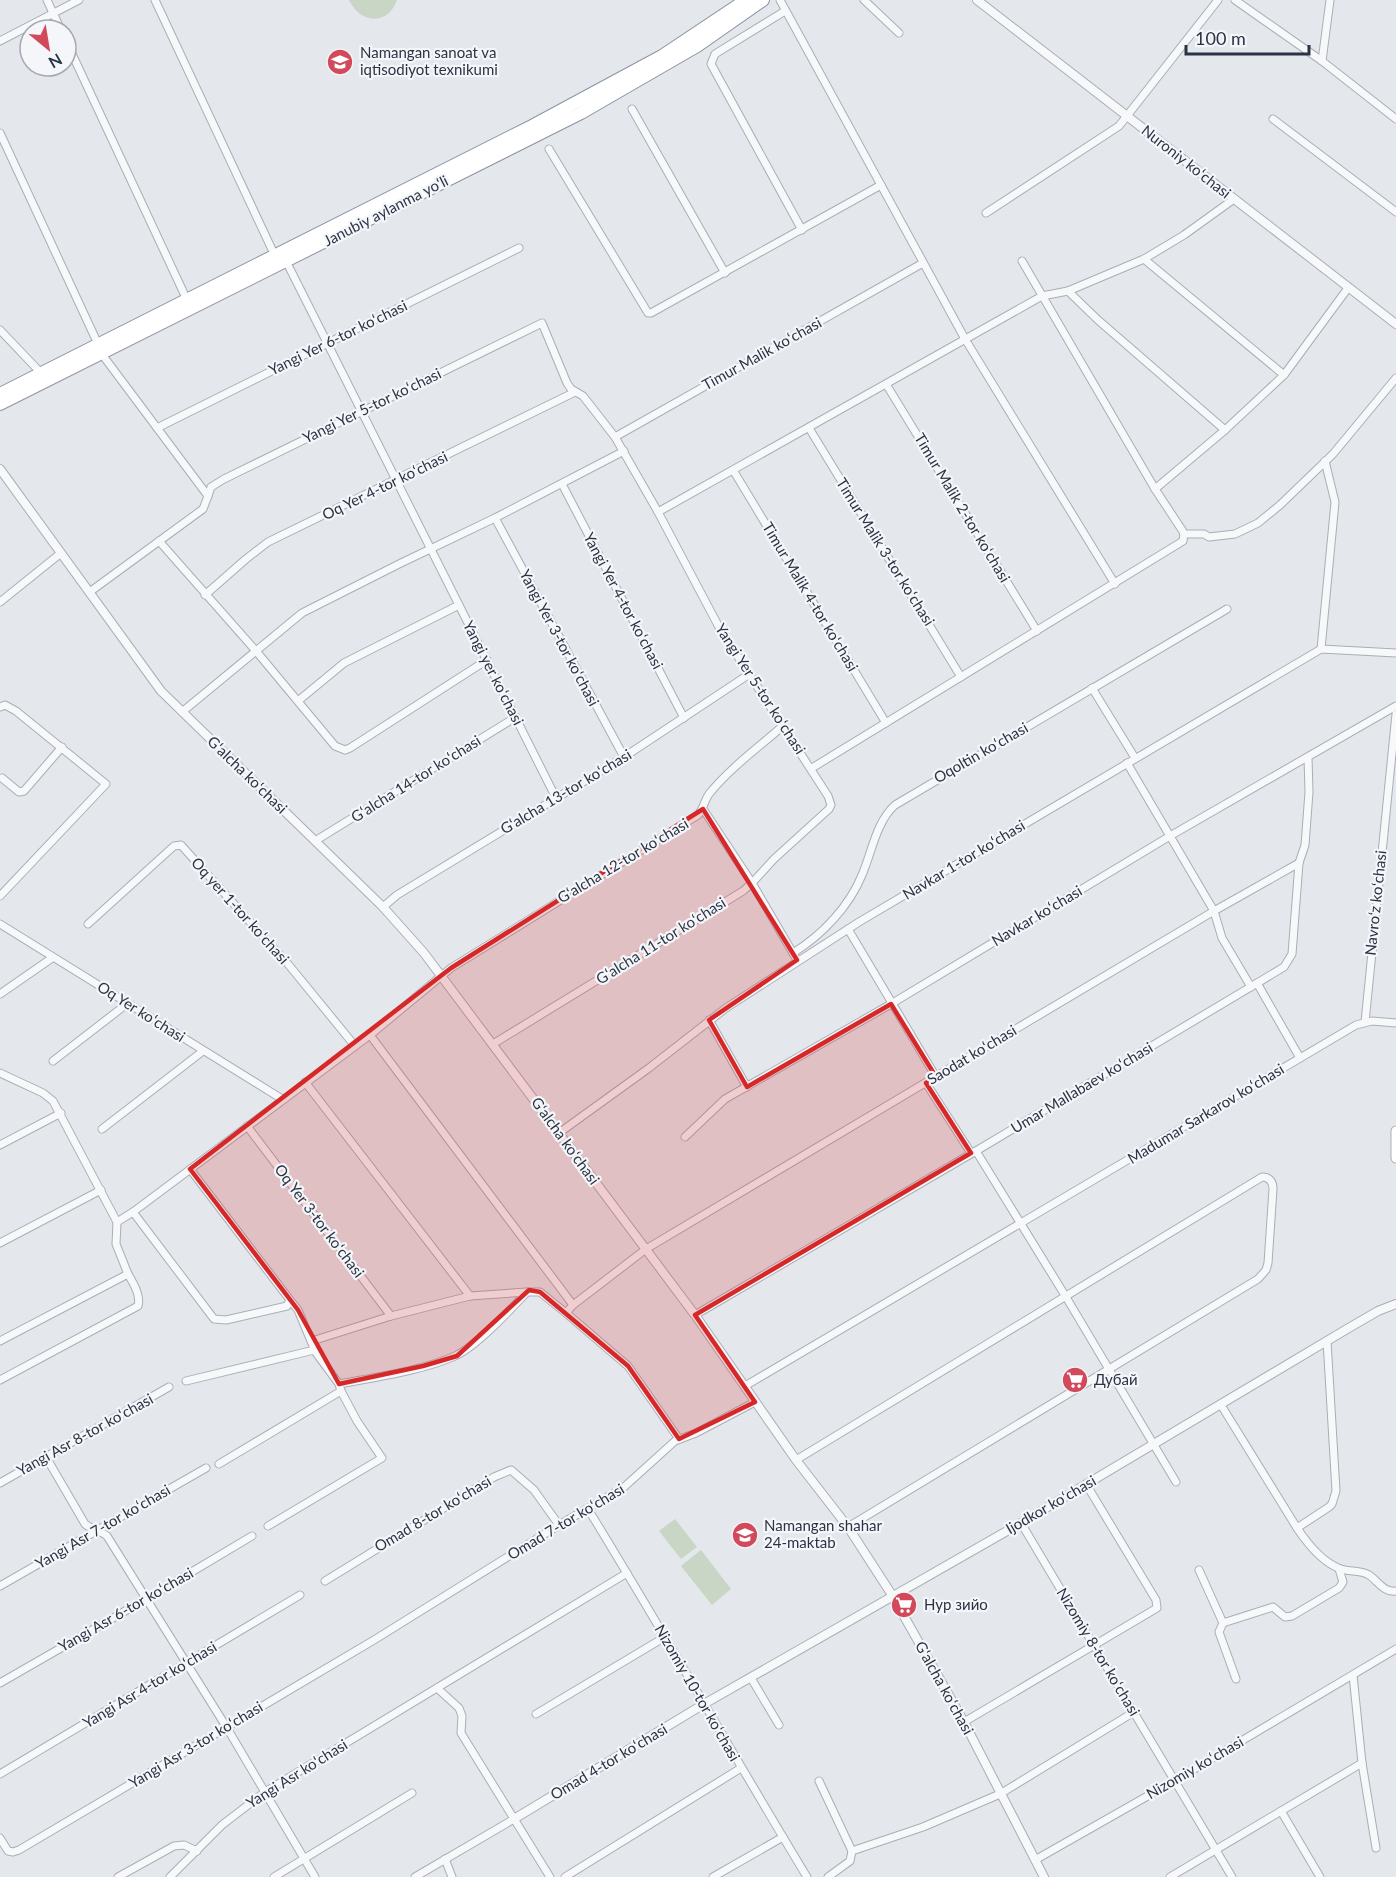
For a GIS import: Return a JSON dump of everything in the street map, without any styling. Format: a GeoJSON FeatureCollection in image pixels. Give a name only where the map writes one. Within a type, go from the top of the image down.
{"type":"FeatureCollection","features":[{"type":"Feature","properties":{"kind":"highway","name":"Janubiy aylanma yoʻli"},"geometry":{"type":"LineString","coordinates":[[0,404],[187,300],[281,258],[662,56],[746,0]]}},
{"type":"Feature","properties":{"kind":"highway","name":"Janubiy aylanma yoʻli"},"geometry":{"type":"LineString","coordinates":[[0,394],[40,373],[100,349],[281,258],[581,113],[697,46],[762,0]]}},
{"type":"Feature","properties":{"kind":"main road"},"geometry":{"type":"LineString","coordinates":[[1396,1131],[1396,1158]]}},
{"type":"Feature","properties":{"kind":"street"},"geometry":{"type":"LineString","coordinates":[[47,0],[55,18]]}},
{"type":"Feature","properties":{"kind":"street"},"geometry":{"type":"LineString","coordinates":[[0,41],[79,0]]}},
{"type":"Feature","properties":{"kind":"street","name":"Yangi yer koʻchasi"},"geometry":{"type":"LineString","coordinates":[[155,0],[281,258],[362,410],[556,798]]}},
{"type":"Feature","properties":{"kind":"street"},"geometry":{"type":"LineString","coordinates":[[780,0],[965,339],[1115,584]]}},
{"type":"Feature","properties":{"kind":"street"},"geometry":{"type":"LineString","coordinates":[[864,0],[899,33]]}},
{"type":"Feature","properties":{"kind":"street","name":"Nuroniy koʻchasi"},"geometry":{"type":"LineString","coordinates":[[977,0],[1396,324]]}},
{"type":"Feature","properties":{"kind":"street"},"geometry":{"type":"LineString","coordinates":[[986,213],[1105,137],[1128,117],[1218,0]]}},
{"type":"Feature","properties":{"kind":"street"},"geometry":{"type":"LineString","coordinates":[[1322,61],[1330,0]]}},
{"type":"Feature","properties":{"kind":"street"},"geometry":{"type":"LineString","coordinates":[[1239,1],[1322,61],[1396,119]]}},
{"type":"Feature","properties":{"kind":"street"},"geometry":{"type":"LineString","coordinates":[[785,11],[715,54],[711,63],[802,230]]}},
{"type":"Feature","properties":{"kind":"street"},"geometry":{"type":"LineString","coordinates":[[78,67],[187,300]]}},
{"type":"Feature","properties":{"kind":"street"},"geometry":{"type":"LineString","coordinates":[[632,109],[725,273]]}},
{"type":"Feature","properties":{"kind":"street"},"geometry":{"type":"LineString","coordinates":[[1273,119],[1396,212]]}},
{"type":"Feature","properties":{"kind":"street"},"geometry":{"type":"LineString","coordinates":[[0,133],[100,349],[208,496],[203,509],[91,591]]}},
{"type":"Feature","properties":{"kind":"street"},"geometry":{"type":"LineString","coordinates":[[549,149],[648,314],[881,185]]}},
{"type":"Feature","properties":{"kind":"street"},"geometry":{"type":"LineString","coordinates":[[658,512],[1042,296],[1068,291],[1144,259],[1184,235],[1234,199]]}},
{"type":"Feature","properties":{"kind":"street","name":"Yangi Yer 6-tor koʻchasi"},"geometry":{"type":"LineString","coordinates":[[157,428],[519,248]]}},
{"type":"Feature","properties":{"kind":"street"},"geometry":{"type":"LineString","coordinates":[[1144,259],[1284,375]]}},
{"type":"Feature","properties":{"kind":"street"},"geometry":{"type":"LineString","coordinates":[[812,768],[1184,541],[1183,532],[1155,489],[1022,261]]}},
{"type":"Feature","properties":{"kind":"street","name":"Timur Malik koʻchasi"},"geometry":{"type":"LineString","coordinates":[[615,437],[924,263]]}},
{"type":"Feature","properties":{"kind":"street"},"geometry":{"type":"LineString","coordinates":[[1155,489],[1225,430],[1284,375],[1348,288]]}},
{"type":"Feature","properties":{"kind":"street"},"geometry":{"type":"LineString","coordinates":[[1068,291],[1098,320],[1225,430]]}},
{"type":"Feature","properties":{"kind":"street","name":"Yangi Yer 5-tor koʻchasi"},"geometry":{"type":"LineString","coordinates":[[208,496],[211,487],[224,479],[542,323],[567,383],[575,392]]}},
{"type":"Feature","properties":{"kind":"street"},"geometry":{"type":"LineString","coordinates":[[0,330],[40,373]]}},
{"type":"Feature","properties":{"kind":"street"},"geometry":{"type":"LineString","coordinates":[[1183,532],[1222,536],[1252,528],[1326,461],[1396,378]]}},
{"type":"Feature","properties":{"kind":"street","name":"Timur Malik 2-tor koʻchasi"},"geometry":{"type":"LineString","coordinates":[[886,384],[1037,631]]}},
{"type":"Feature","properties":{"kind":"street"},"geometry":{"type":"LineString","coordinates":[[182,712],[302,614],[624,451],[583,396],[575,392]]}},
{"type":"Feature","properties":{"kind":"street","name":"Oq Yer 4-tor koʻchasi"},"geometry":{"type":"LineString","coordinates":[[205,595],[268,542],[575,392]]}},
{"type":"Feature","properties":{"kind":"street","name":"Timur Malik 3-tor koʻchasi"},"geometry":{"type":"LineString","coordinates":[[809,428],[962,677]]}},
{"type":"Feature","properties":{"kind":"street","name":"Yangi Yer 5-tor koʻchasi"},"geometry":{"type":"LineString","coordinates":[[624,451],[720,630],[812,768],[831,805],[752,883]]}},
{"type":"Feature","properties":{"kind":"street"},"geometry":{"type":"LineString","coordinates":[[1326,461],[1335,502],[1321,649],[1396,653]]}},
{"type":"Feature","properties":{"kind":"street","name":"Gʻalcha koʻchasi"},"geometry":{"type":"LineString","coordinates":[[0,469],[61,554],[91,591],[161,691],[402,927],[493,1044],[695,1315],[796,1460],[848,1527],[892,1595],[964,1722],[1044,1877]]}},
{"type":"Feature","properties":{"kind":"street","name":"Timur Malik 4-tor koʻchasi"},"geometry":{"type":"LineString","coordinates":[[733,470],[886,723]]}},
{"type":"Feature","properties":{"kind":"street","name":"Yangi Yer 4-tor koʻchasi"},"geometry":{"type":"LineString","coordinates":[[562,484],[684,718]]}},
{"type":"Feature","properties":{"kind":"street","name":"Yangi Yer 3-tor koʻchasi"},"geometry":{"type":"LineString","coordinates":[[495,518],[624,758]]}},
{"type":"Feature","properties":{"kind":"street"},"geometry":{"type":"LineString","coordinates":[[159,541],[256,651],[335,746],[345,750],[487,660]]}},
{"type":"Feature","properties":{"kind":"street"},"geometry":{"type":"LineString","coordinates":[[0,602],[61,554]]}},
{"type":"Feature","properties":{"kind":"street"},"geometry":{"type":"LineString","coordinates":[[298,701],[344,663],[459,605]]}},
{"type":"Feature","properties":{"kind":"street","name":"Oqoltin koʻchasi"},"geometry":{"type":"LineString","coordinates":[[795,957],[848,902],[863,874],[883,819],[895,805],[1227,609]]}},
{"type":"Feature","properties":{"kind":"street","name":"Navkar 1-tor koʻchasi"},"geometry":{"type":"LineString","coordinates":[[560,1133],[795,957],[848,929],[1321,649]]}},
{"type":"Feature","properties":{"kind":"street","name":"Gʻalcha 13-tor koʻchasi"},"geometry":{"type":"LineString","coordinates":[[383,907],[397,895],[624,758],[748,675]]}},
{"type":"Feature","properties":{"kind":"street"},"geometry":{"type":"LineString","coordinates":[[1092,688],[1135,758]]}},
{"type":"Feature","properties":{"kind":"street"},"geometry":{"type":"LineString","coordinates":[[0,707],[10,706],[104,781],[105,786],[0,896]]}},
{"type":"Feature","properties":{"kind":"street","name":"Navkar koʻchasi"},"geometry":{"type":"LineString","coordinates":[[685,1137],[725,1099],[891,1004],[1170,837],[1396,706]]}},
{"type":"Feature","properties":{"kind":"street","name":"Navroʻz koʻchasi"},"geometry":{"type":"LineString","coordinates":[[1365,1022],[1396,714]]}},
{"type":"Feature","properties":{"kind":"street","name":"Gʻalcha 14-tor koʻchasi"},"geometry":{"type":"LineString","coordinates":[[315,841],[516,717]]}},
{"type":"Feature","properties":{"kind":"street","name":"Gʻalcha 12-tor koʻchasi"},"geometry":{"type":"LineString","coordinates":[[441,976],[692,819],[704,809],[706,799],[716,786],[784,725]]}},
{"type":"Feature","properties":{"kind":"street"},"geometry":{"type":"LineString","coordinates":[[1,779],[19,792],[24,791],[62,747]]}},
{"type":"Feature","properties":{"kind":"street","name":"Umar Mallabaev koʻchasi"},"geometry":{"type":"LineString","coordinates":[[695,1315],[1284,967],[1292,954],[1299,863],[1304,851],[1306,835],[1309,792],[1308,758]]}},
{"type":"Feature","properties":{"kind":"street"},"geometry":{"type":"LineString","coordinates":[[1127,763],[1214,911],[1222,938],[1300,1058]]}},
{"type":"Feature","properties":{"kind":"street"},"geometry":{"type":"LineString","coordinates":[[704,809],[752,883],[795,957]]}},
{"type":"Feature","properties":{"kind":"street","name":"Oq yer 1-tor koʻchasi"},"geometry":{"type":"LineString","coordinates":[[87,924],[174,846],[181,845],[288,964],[355,1046]]}},
{"type":"Feature","properties":{"kind":"street","name":"Saodat koʻchasi"},"geometry":{"type":"LineString","coordinates":[[566,1313],[573,1305],[646,1249],[1214,911],[1299,863]]}},
{"type":"Feature","properties":{"kind":"street","name":"Gʻalcha 11-tor koʻchasi"},"geometry":{"type":"LineString","coordinates":[[493,1044],[743,891],[752,883]]}},
{"type":"Feature","properties":{"kind":"street","name":"Oq Yer koʻchasi"},"geometry":{"type":"LineString","coordinates":[[0,924],[282,1099]]}},
{"type":"Feature","properties":{"kind":"street"},"geometry":{"type":"LineString","coordinates":[[848,929],[936,1077]]}},
{"type":"Feature","properties":{"kind":"street"},"geometry":{"type":"LineString","coordinates":[[0,994],[52,958]]}},
{"type":"Feature","properties":{"kind":"street"},"geometry":{"type":"LineString","coordinates":[[117,1222],[370,1035],[441,976]]}},
{"type":"Feature","properties":{"kind":"street"},"geometry":{"type":"LineString","coordinates":[[53,1061],[128,1003]]}},
{"type":"Feature","properties":{"kind":"street"},"geometry":{"type":"LineString","coordinates":[[709,1020],[747,1087]]}},
{"type":"Feature","properties":{"kind":"street"},"geometry":{"type":"LineString","coordinates":[[1365,1022],[1396,1023]]}},
{"type":"Feature","properties":{"kind":"street","name":"Madumar Sarkarov koʻchasi"},"geometry":{"type":"LineString","coordinates":[[745,1386],[1300,1058],[1365,1022]]}},
{"type":"Feature","properties":{"kind":"street"},"geometry":{"type":"LineString","coordinates":[[370,1035],[573,1305]]}},
{"type":"Feature","properties":{"kind":"street"},"geometry":{"type":"LineString","coordinates":[[102,1129],[203,1051]]}},
{"type":"Feature","properties":{"kind":"street"},"geometry":{"type":"LineString","coordinates":[[0,1073],[48,1096],[60,1113],[117,1222],[116,1244],[137,1292],[138,1305],[0,1380]]}},
{"type":"Feature","properties":{"kind":"street"},"geometry":{"type":"LineString","coordinates":[[305,1082],[470,1296]]}},
{"type":"Feature","properties":{"kind":"street"},"geometry":{"type":"LineString","coordinates":[[926,1083],[1021,1224],[1176,1482]]}},
{"type":"Feature","properties":{"kind":"street"},"geometry":{"type":"LineString","coordinates":[[0,1145],[60,1113]]}},
{"type":"Feature","properties":{"kind":"street","name":"Oq Yer 3-tor koʻchasi"},"geometry":{"type":"LineString","coordinates":[[247,1126],[391,1316]]}},
{"type":"Feature","properties":{"kind":"street"},"geometry":{"type":"LineString","coordinates":[[190,1169],[298,1310],[314,1350],[382,1458],[268,1526]]}},
{"type":"Feature","properties":{"kind":"street"},"geometry":{"type":"LineString","coordinates":[[796,1460],[1262,1177],[1271,1181],[1273,1189],[1268,1263],[1262,1275],[848,1527]]}},
{"type":"Feature","properties":{"kind":"street"},"geometry":{"type":"LineString","coordinates":[[0,1243],[101,1190]]}},
{"type":"Feature","properties":{"kind":"street"},"geometry":{"type":"LineString","coordinates":[[133,1212],[214,1319],[226,1320],[287,1306],[290,1300]]}},
{"type":"Feature","properties":{"kind":"street"},"geometry":{"type":"LineString","coordinates":[[0,1341],[128,1274]]}},
{"type":"Feature","properties":{"kind":"street"},"geometry":{"type":"LineString","coordinates":[[219,1464],[340,1388],[457,1356],[509,1312],[527,1292]]}},
{"type":"Feature","properties":{"kind":"street"},"geometry":{"type":"LineString","coordinates":[[312,1341],[391,1316],[470,1296],[540,1292],[628,1366],[679,1439]]}},
{"type":"Feature","properties":{"kind":"street","name":"Ijodkor koʻchasi"},"geometry":{"type":"LineString","coordinates":[[704,1704],[1021,1523],[1378,1311],[1396,1304]]}},
{"type":"Feature","properties":{"kind":"street"},"geometry":{"type":"LineString","coordinates":[[1297,1527],[1329,1507],[1335,1497],[1327,1341]]}},
{"type":"Feature","properties":{"kind":"street"},"geometry":{"type":"LineString","coordinates":[[186,1381],[314,1350]]}},
{"type":"Feature","properties":{"kind":"street","name":"Yangi Asr 8-tor koʻchasi"},"geometry":{"type":"LineString","coordinates":[[0,1483],[169,1388]]}},
{"type":"Feature","properties":{"kind":"street","name":"Omad 7-tor koʻchasi"},"geometry":{"type":"LineString","coordinates":[[374,1640],[623,1488],[667,1447],[679,1439],[696,1433],[755,1402]]}},
{"type":"Feature","properties":{"kind":"street"},"geometry":{"type":"LineString","coordinates":[[1221,1405],[1306,1542],[1340,1569],[1366,1573],[1386,1590],[1396,1591]]}},
{"type":"Feature","properties":{"kind":"street"},"geometry":{"type":"LineString","coordinates":[[46,1456],[81,1519],[92,1530],[103,1532],[107,1536],[315,1877]]}},
{"type":"Feature","properties":{"kind":"street","name":"Yangi Asr 7-tor koʻchasi"},"geometry":{"type":"LineString","coordinates":[[0,1586],[206,1468]]}},
{"type":"Feature","properties":{"kind":"street","name":"Omad 8-tor koʻchasi"},"geometry":{"type":"LineString","coordinates":[[325,1581],[494,1477],[511,1470],[534,1490],[559,1525]]}},
{"type":"Feature","properties":{"kind":"street"},"geometry":{"type":"LineString","coordinates":[[964,1722],[1156,1610],[1158,1606],[1156,1600],[1086,1484]]}},
{"type":"Feature","properties":{"kind":"street","name":"Nizomiy 10-tor koʻchasi"},"geometry":{"type":"LineString","coordinates":[[588,1509],[807,1877]]}},
{"type":"Feature","properties":{"kind":"street","name":"Nizomiy 8-tor koʻchasi"},"geometry":{"type":"LineString","coordinates":[[1021,1523],[1232,1877]]}},
{"type":"Feature","properties":{"kind":"street","name":"Yangi Asr 6-tor koʻchasi"},"geometry":{"type":"LineString","coordinates":[[0,1683],[252,1536]]}},
{"type":"Feature","properties":{"kind":"street"},"geometry":{"type":"LineString","coordinates":[[1199,1569],[1222,1623],[1219,1632],[1236,1679]]}},
{"type":"Feature","properties":{"kind":"street"},"geometry":{"type":"LineString","coordinates":[[1222,1623],[1273,1607],[1285,1617],[1292,1616],[1339,1588],[1343,1582],[1340,1569]]}},
{"type":"Feature","properties":{"kind":"street","name":"Yangi Asr koʻchasi"},"geometry":{"type":"LineString","coordinates":[[170,1877],[222,1825],[265,1792],[627,1573]]}},
{"type":"Feature","properties":{"kind":"street","name":"Yangi Asr 4-tor koʻchasi"},"geometry":{"type":"LineString","coordinates":[[0,1774],[300,1595]]}},
{"type":"Feature","properties":{"kind":"street"},"geometry":{"type":"LineString","coordinates":[[536,1714],[665,1638]]}},
{"type":"Feature","properties":{"kind":"street","name":"Yangi Asr 3-tor koʻchasi"},"geometry":{"type":"LineString","coordinates":[[0,1838],[8,1851],[18,1850],[374,1640]]}},
{"type":"Feature","properties":{"kind":"street","name":"Nizomiy koʻchasi"},"geometry":{"type":"LineString","coordinates":[[1035,1860],[1174,1781],[1396,1648]]}},
{"type":"Feature","properties":{"kind":"street"},"geometry":{"type":"LineString","coordinates":[[1353,1675],[1362,1763],[1376,1848]]}},
{"type":"Feature","properties":{"kind":"street"},"geometry":{"type":"LineString","coordinates":[[751,1678],[779,1725]]}},
{"type":"Feature","properties":{"kind":"street"},"geometry":{"type":"LineString","coordinates":[[437,1688],[459,1708],[462,1716],[461,1733],[550,1877]]}},
{"type":"Feature","properties":{"kind":"street","name":"Omad 4-tor koʻchasi"},"geometry":{"type":"LineString","coordinates":[[514,1819],[704,1704]]}},
{"type":"Feature","properties":{"kind":"street"},"geometry":{"type":"LineString","coordinates":[[852,1851],[923,1827],[1000,1794],[1134,1712]]}},
{"type":"Feature","properties":{"kind":"street"},"geometry":{"type":"LineString","coordinates":[[1170,1877],[1362,1763]]}},
{"type":"Feature","properties":{"kind":"street"},"geometry":{"type":"LineString","coordinates":[[565,1877],[741,1768]]}},
{"type":"Feature","properties":{"kind":"street"},"geometry":{"type":"LineString","coordinates":[[819,1781],[852,1851],[850,1861],[828,1877]]}},
{"type":"Feature","properties":{"kind":"street"},"geometry":{"type":"LineString","coordinates":[[274,1877],[412,1793]]}},
{"type":"Feature","properties":{"kind":"street"},"geometry":{"type":"LineString","coordinates":[[1281,1811],[1320,1877]]}},
{"type":"Feature","properties":{"kind":"street"},"geometry":{"type":"LineString","coordinates":[[415,1877],[514,1819]]}},
{"type":"Feature","properties":{"kind":"street"},"geometry":{"type":"LineString","coordinates":[[713,1877],[783,1837]]}},
{"type":"Feature","properties":{"kind":"street"},"geometry":{"type":"LineString","coordinates":[[118,1877],[174,1846],[184,1845],[196,1851]]}},
{"type":"Feature","properties":{"kind":"street"},"geometry":{"type":"LineString","coordinates":[[445,1859],[452,1877]]}},
{"type":"Feature","properties":{"kind":"highlighted area"},"geometry":{"type":"Polygon","coordinates":[[[703,809],[797,960],[709,1020],[747,1087],[891,1004],[936,1077],[926,1083],[971,1153],[695,1315],[755,1402],[679,1439],[628,1366],[540,1292],[529,1290],[457,1356],[423,1366],[339,1384],[298,1310],[190,1169],[451,968],[703,809]]]}},
{"type":"Feature","properties":{"kind":"green space"},"geometry":{"type":"Polygon","coordinates":[[[349,0],[397,0],[387,14],[374,19],[360,14],[349,0]]]}},
{"type":"Feature","properties":{"kind":"green space"},"geometry":{"type":"Polygon","coordinates":[[[675,1519],[697,1547],[681,1559],[659,1531],[675,1519]]]}},
{"type":"Feature","properties":{"kind":"green space"},"geometry":{"type":"Polygon","coordinates":[[[701,1550],[731,1589],[712,1605],[681,1566],[701,1550]]]}},
{"type":"Feature","properties":{"kind":"place","name":"Namangan sanoat va iqtisodiyot texnikumi"},"geometry":{"type":"Point","coordinates":[340,62]}},
{"type":"Feature","properties":{"kind":"place","name":"Дубай"},"geometry":{"type":"Point","coordinates":[1075,1380]}},
{"type":"Feature","properties":{"kind":"place","name":"Namangan shahar 24-maktab"},"geometry":{"type":"Point","coordinates":[745,1535]}},
{"type":"Feature","properties":{"kind":"place","name":"Нур зийо"},"geometry":{"type":"Point","coordinates":[904,1605]}}]}
